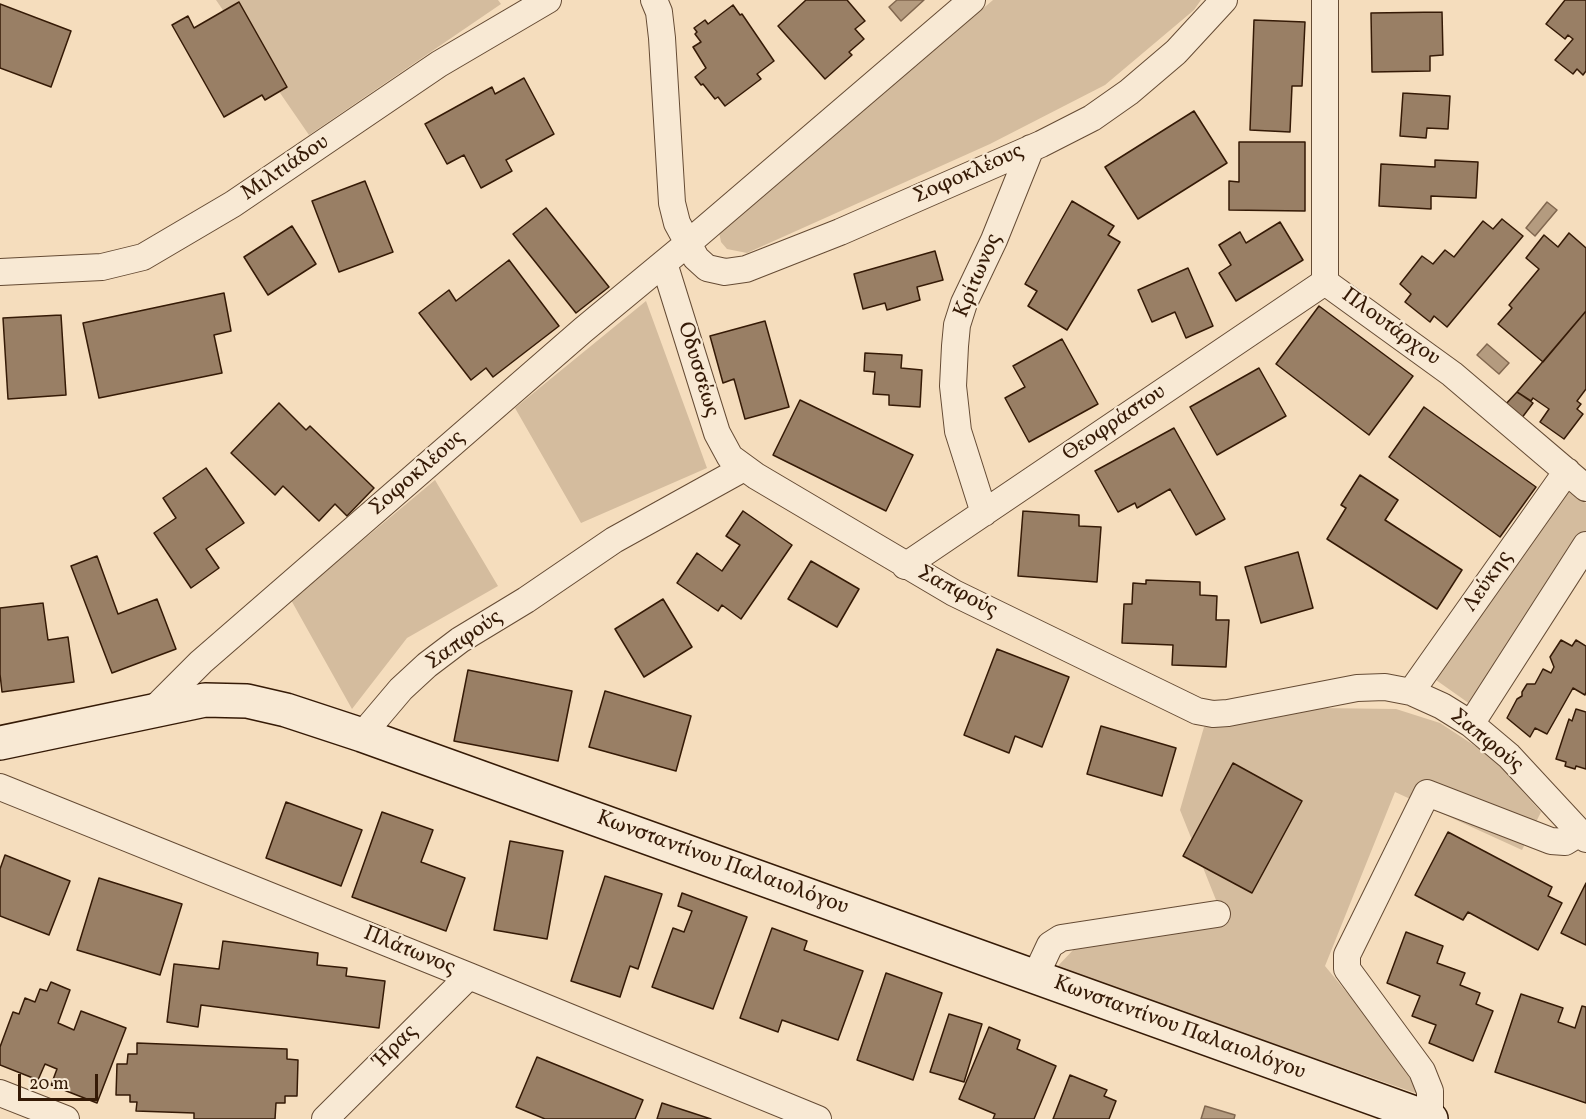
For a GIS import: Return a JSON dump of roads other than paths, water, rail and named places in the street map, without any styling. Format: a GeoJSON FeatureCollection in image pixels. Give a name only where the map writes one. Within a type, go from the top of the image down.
{"type":"FeatureCollection","features":[{"type":"Feature","properties":{"kind":"street","name":"Μιλτιάδου"},"geometry":{"type":"LineString","coordinates":[[0,272],[102,267],[143,257],[233,204],[440,64],[548,0]]}},
{"type":"Feature","properties":{"kind":"street"},"geometry":{"type":"LineString","coordinates":[[654,0],[659,12],[662,38],[672,203],[677,223],[687,244]]}},
{"type":"Feature","properties":{"kind":"street","name":"Σοφοκλέους"},"geometry":{"type":"LineString","coordinates":[[153,710],[201,662],[583,330],[972,0]]}},
{"type":"Feature","properties":{"kind":"street","name":"Σοφοκλέους"},"geometry":{"type":"LineString","coordinates":[[687,244],[696,258],[707,268],[725,272],[746,269],[840,232],[1031,147],[1085,122],[1109,107],[1176,52],[1224,0]]}},
{"type":"Feature","properties":{"kind":"street","name":"Πλουτάρχου"},"geometry":{"type":"LineString","coordinates":[[1325,0],[1325,282],[1452,374],[1586,488]]}},
{"type":"Feature","properties":{"kind":"street","name":"Κρίτωνος"},"geometry":{"type":"LineString","coordinates":[[984,513],[958,431],[953,386],[954,346],[957,325],[964,303],[994,240],[1031,147]]}},
{"type":"Feature","properties":{"kind":"street","name":"Οδυσσέως"},"geometry":{"type":"LineString","coordinates":[[664,263],[717,433],[730,457],[744,468]]}},
{"type":"Feature","properties":{"kind":"street","name":"Θεοφράστου"},"geometry":{"type":"LineString","coordinates":[[905,566],[1325,282]]}},
{"type":"Feature","properties":{"kind":"street","name":"Σαπφούς"},"geometry":{"type":"LineString","coordinates":[[362,735],[401,689],[427,665],[460,640],[526,600],[614,540],[744,468],[905,566],[954,593],[1204,713],[1228,713],[1357,688],[1385,687],[1411,692],[1442,706],[1471,724],[1509,756],[1583,836]]}},
{"type":"Feature","properties":{"kind":"street","name":"Λεύκης"},"geometry":{"type":"LineString","coordinates":[[1411,692],[1567,471]]}},
{"type":"Feature","properties":{"kind":"street"},"geometry":{"type":"LineString","coordinates":[[1471,724],[1586,545]]}},
{"type":"Feature","properties":{"kind":"street","name":"Κωνσταντίνου Παλαιολόγου"},"geometry":{"type":"LineString","coordinates":[[0,743],[205,700],[247,701],[286,710],[362,735],[1430,1119]]}},
{"type":"Feature","properties":{"kind":"street","name":"Πλάτωνος"},"geometry":{"type":"LineString","coordinates":[[0,787],[818,1119]]}},
{"type":"Feature","properties":{"kind":"street"},"geometry":{"type":"LineString","coordinates":[[1430,1119],[1431,1091],[1422,1071],[1347,969],[1347,955],[1427,793],[1551,841],[1565,842],[1583,836]]}},
{"type":"Feature","properties":{"kind":"street"},"geometry":{"type":"LineString","coordinates":[[1035,977],[1050,945],[1061,939],[1217,914]]}},
{"type":"Feature","properties":{"kind":"street","name":"Ήρας"},"geometry":{"type":"LineString","coordinates":[[325,1119],[469,976]]}},
{"type":"Feature","properties":{"kind":"street"},"geometry":{"type":"LineString","coordinates":[[0,1093],[66,1119]]}}]}
